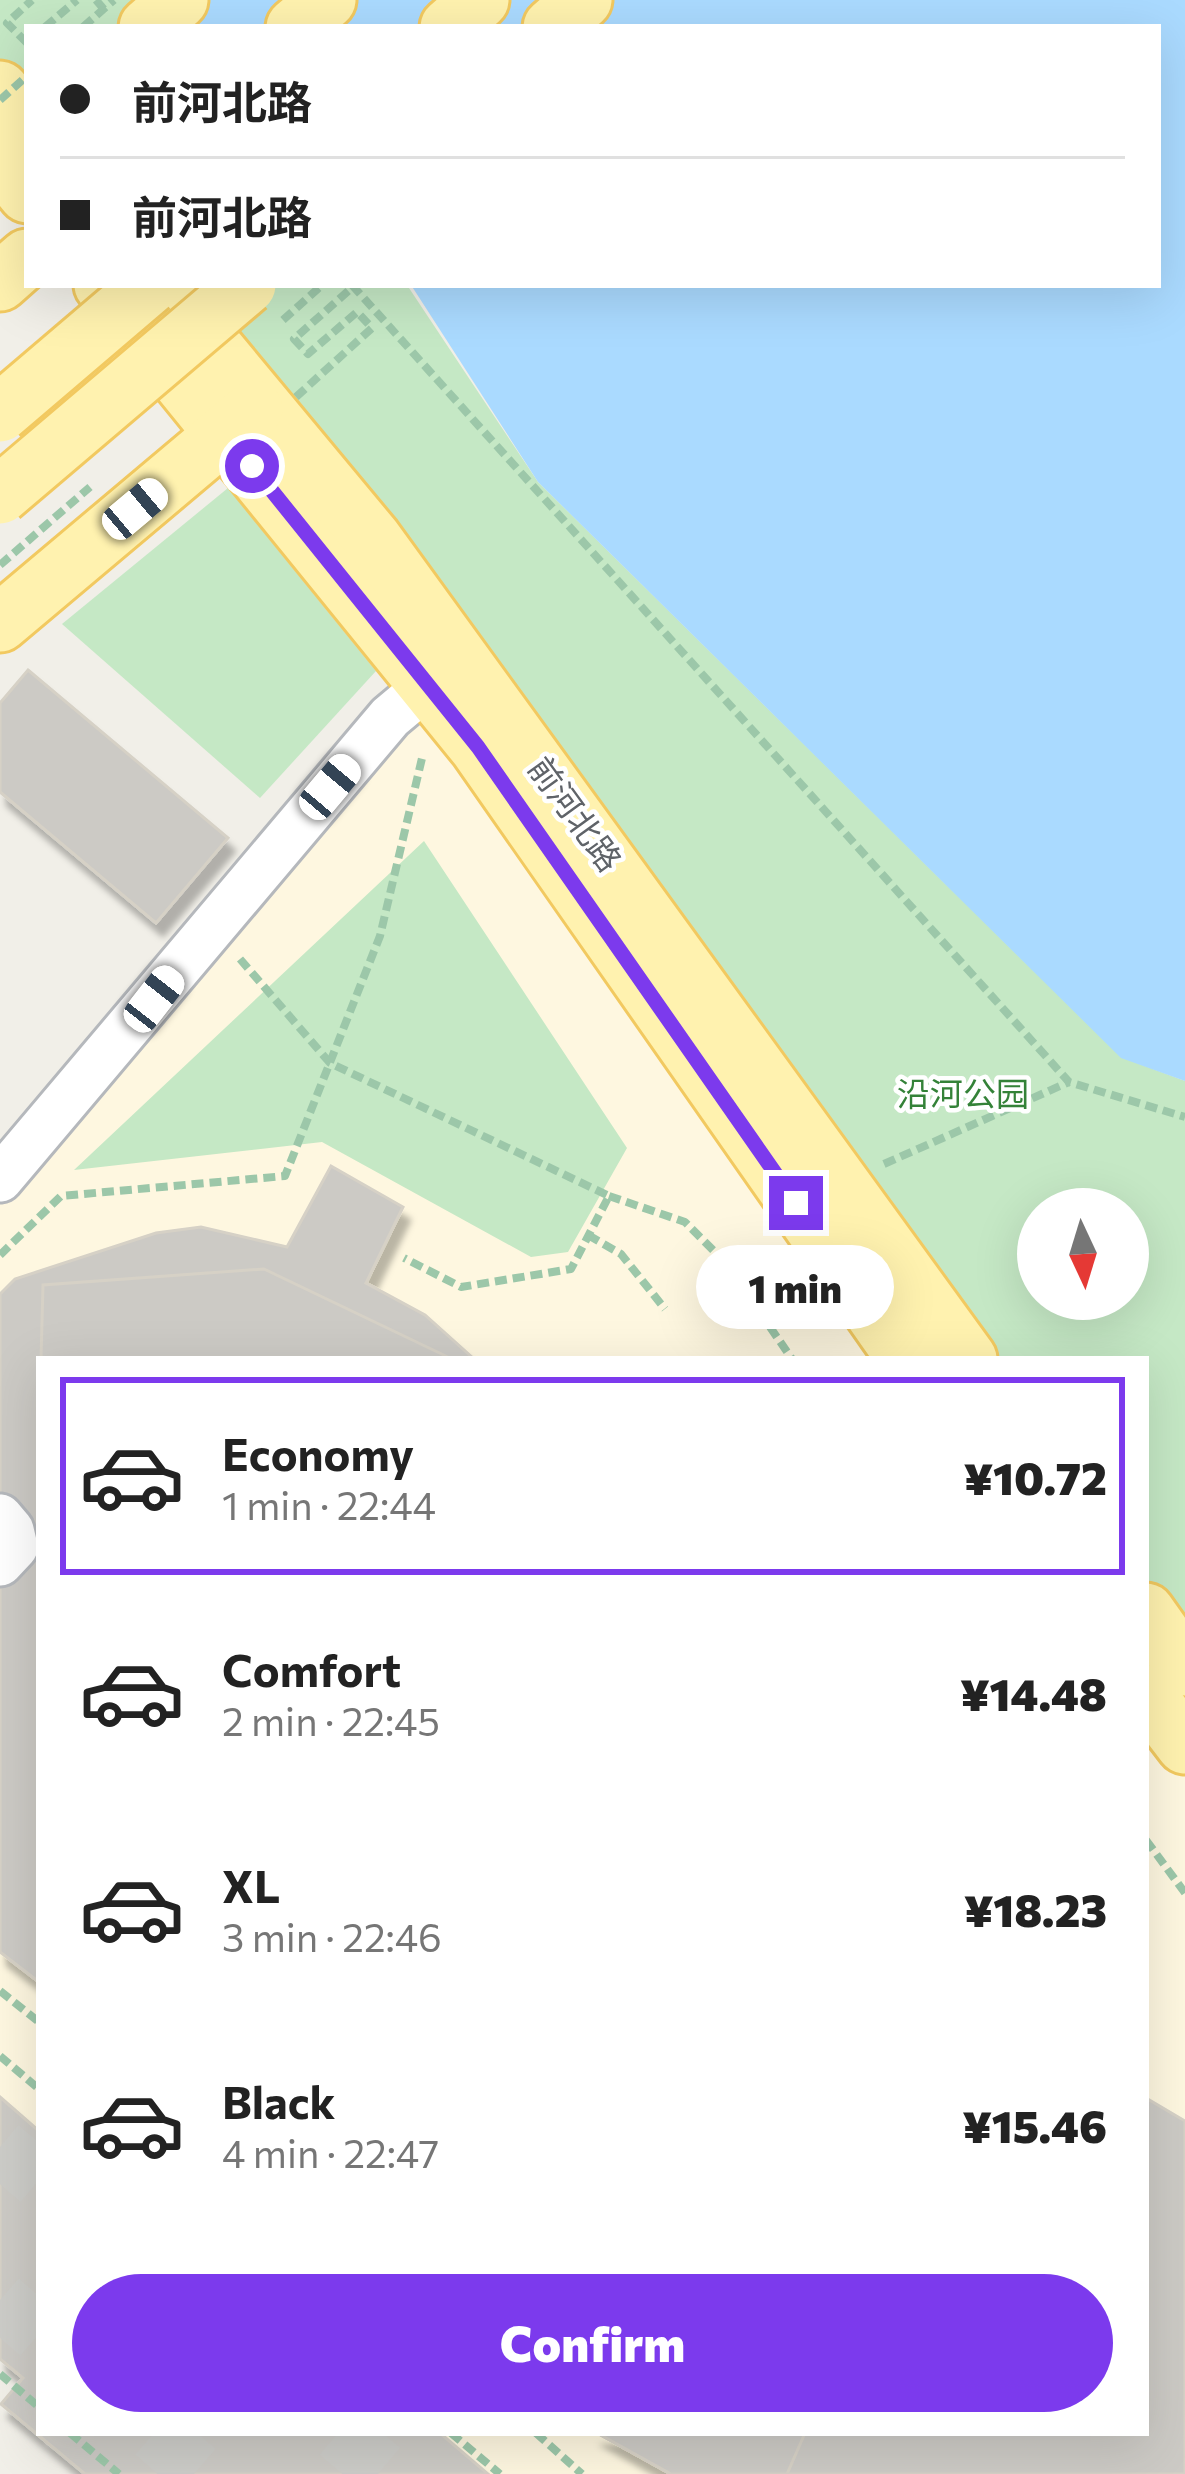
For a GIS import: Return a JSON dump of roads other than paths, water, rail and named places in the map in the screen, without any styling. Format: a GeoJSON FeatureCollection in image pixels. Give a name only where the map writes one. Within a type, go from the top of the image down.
{"type":"FeatureCollection","features":[{"type":"Feature","properties":{"kind":"main road"},"geometry":{"type":"LineString","coordinates":[[151,24],[179,0]]}},
{"type":"Feature","properties":{"kind":"main road"},"geometry":{"type":"LineString","coordinates":[[299,24],[327,0]]}},
{"type":"Feature","properties":{"kind":"main road"},"geometry":{"type":"LineString","coordinates":[[452,24],[480,0]]}},
{"type":"Feature","properties":{"kind":"main road"},"geometry":{"type":"LineString","coordinates":[[556,24],[584,0]]}},
{"type":"Feature","properties":{"kind":"main road"},"geometry":{"type":"LineString","coordinates":[[0,90],[24,123]]}},
{"type":"Feature","properties":{"kind":"main road"},"geometry":{"type":"LineString","coordinates":[[24,130],[0,158],[24,190]]}},
{"type":"Feature","properties":{"kind":"main road"},"geometry":{"type":"LineString","coordinates":[[0,282],[24,261]]}},
{"type":"Feature","properties":{"kind":"main road","name":"前河北路"},"geometry":{"type":"LineString","coordinates":[[107,288],[261,412],[427,712],[478,747],[905,1356]]}},
{"type":"Feature","properties":{"kind":"main road"},"geometry":{"type":"LineString","coordinates":[[0,413],[146,288]]}},
{"type":"Feature","properties":{"kind":"main road","name":"前河北路"},"geometry":{"type":"LineString","coordinates":[[164,288],[261,412],[373,538],[966,1356]]}},
{"type":"Feature","properties":{"kind":"main road"},"geometry":{"type":"LineString","coordinates":[[0,495],[243,288]]}},
{"type":"Feature","properties":{"kind":"main road"},"geometry":{"type":"LineString","coordinates":[[0,623],[261,412]]}},
{"type":"Feature","properties":{"kind":"main road"},"geometry":{"type":"LineString","coordinates":[[1149,1616],[1185,1667]]}},
{"type":"Feature","properties":{"kind":"main road"},"geometry":{"type":"LineString","coordinates":[[1149,1698],[1185,1744]]}},
{"type":"Feature","properties":{"kind":"lane"},"geometry":{"type":"LineString","coordinates":[[0,1179],[390,717],[427,712]]}},
{"type":"Feature","properties":{"kind":"lane"},"geometry":{"type":"LineString","coordinates":[[0,1517],[11,1530],[15,1547],[0,1564]]}},
{"type":"Feature","properties":{"kind":"water"},"geometry":{"type":"Polygon","coordinates":[[[157,0],[1185,0],[1185,1081],[1121,1058],[538,482],[413,288],[1161,288],[1161,24],[179,24],[157,0]]]}},
{"type":"Feature","properties":{"kind":"tunnel"},"geometry":{"type":"LineString","coordinates":[[0,2147],[36,2177]]}},
{"type":"Feature","properties":{"kind":"tunnel"},"geometry":{"type":"LineString","coordinates":[[0,2300],[36,2331]]}},
{"type":"Feature","properties":{"kind":"tunnel"},"geometry":{"type":"LineString","coordinates":[[157,2436],[201,2474]]}},
{"type":"Feature","properties":{"kind":"tunnel"},"geometry":{"type":"LineString","coordinates":[[342,2436],[387,2474]]}},
{"type":"Feature","properties":{"kind":"park label","name":"沿河公园"},"geometry":{"type":"Point","coordinates":[963,1094]}}]}
